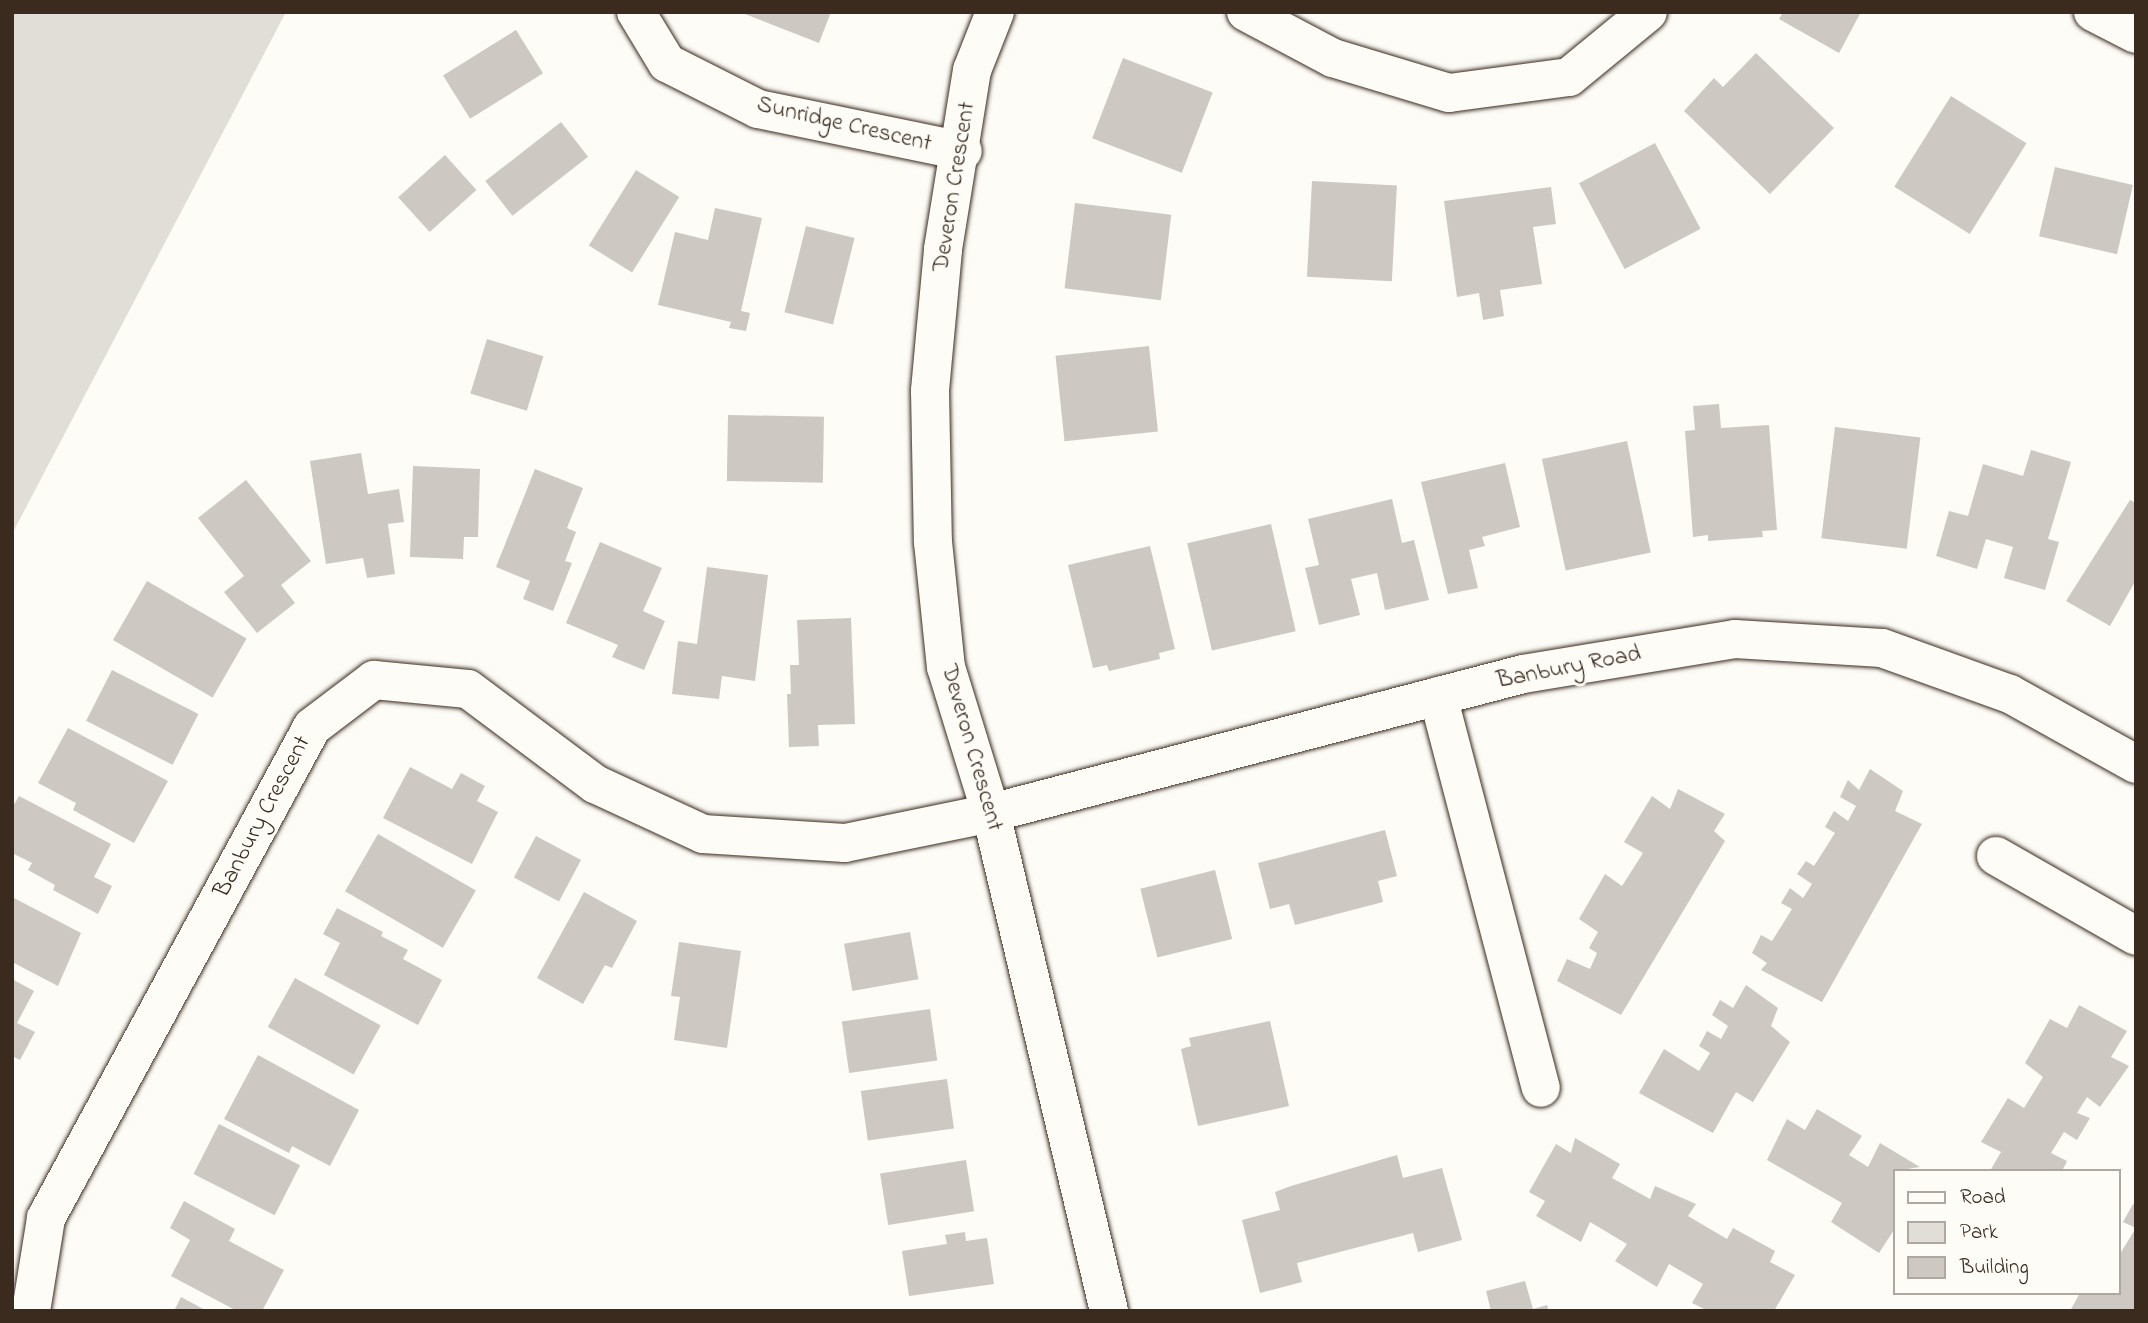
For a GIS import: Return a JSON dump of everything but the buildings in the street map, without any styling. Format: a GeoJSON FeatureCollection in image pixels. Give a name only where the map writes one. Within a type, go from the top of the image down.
{"type":"FeatureCollection","features":[{"type":"Feature","properties":{"kind":"street","name":"Sunridge Crescent"},"geometry":{"type":"LineString","coordinates":[[636,12],[667,63],[758,109],[963,151]]}},
{"type":"Feature","properties":{"kind":"street","name":"Deveron Crescent"},"geometry":{"type":"LineString","coordinates":[[995,12],[972,70],[963,151],[943,250],[930,391],[933,542],[946,667],[991,813],[1109,1311]]}},
{"type":"Feature","properties":{"kind":"street"},"geometry":{"type":"LineString","coordinates":[[1246,12],[1333,58],[1449,93],[1569,77],[1648,12]]}},
{"type":"Feature","properties":{"kind":"street"},"geometry":{"type":"LineString","coordinates":[[2093,12],[2136,34]]}},
{"type":"Feature","properties":{"kind":"street","name":"Banbury Road"},"geometry":{"type":"LineString","coordinates":[[991,813],[1523,674],[1735,639],[1882,648],[2010,694],[2136,764]]}},
{"type":"Feature","properties":{"kind":"street","name":"Banbury Crescent"},"geometry":{"type":"LineString","coordinates":[[30,1311],[46,1218],[312,727],[374,680],[468,689],[595,783],[703,834],[845,843],[991,813]]}},
{"type":"Feature","properties":{"kind":"street"},"geometry":{"type":"LineString","coordinates":[[1438,696],[1541,1088]]}},
{"type":"Feature","properties":{"kind":"street"},"geometry":{"type":"LineString","coordinates":[[1996,856],[2136,936]]}},
{"type":"Feature","properties":{"kind":"green space"},"geometry":{"type":"Polygon","coordinates":[[[12,12],[286,12],[12,534],[12,12]]]}}]}
